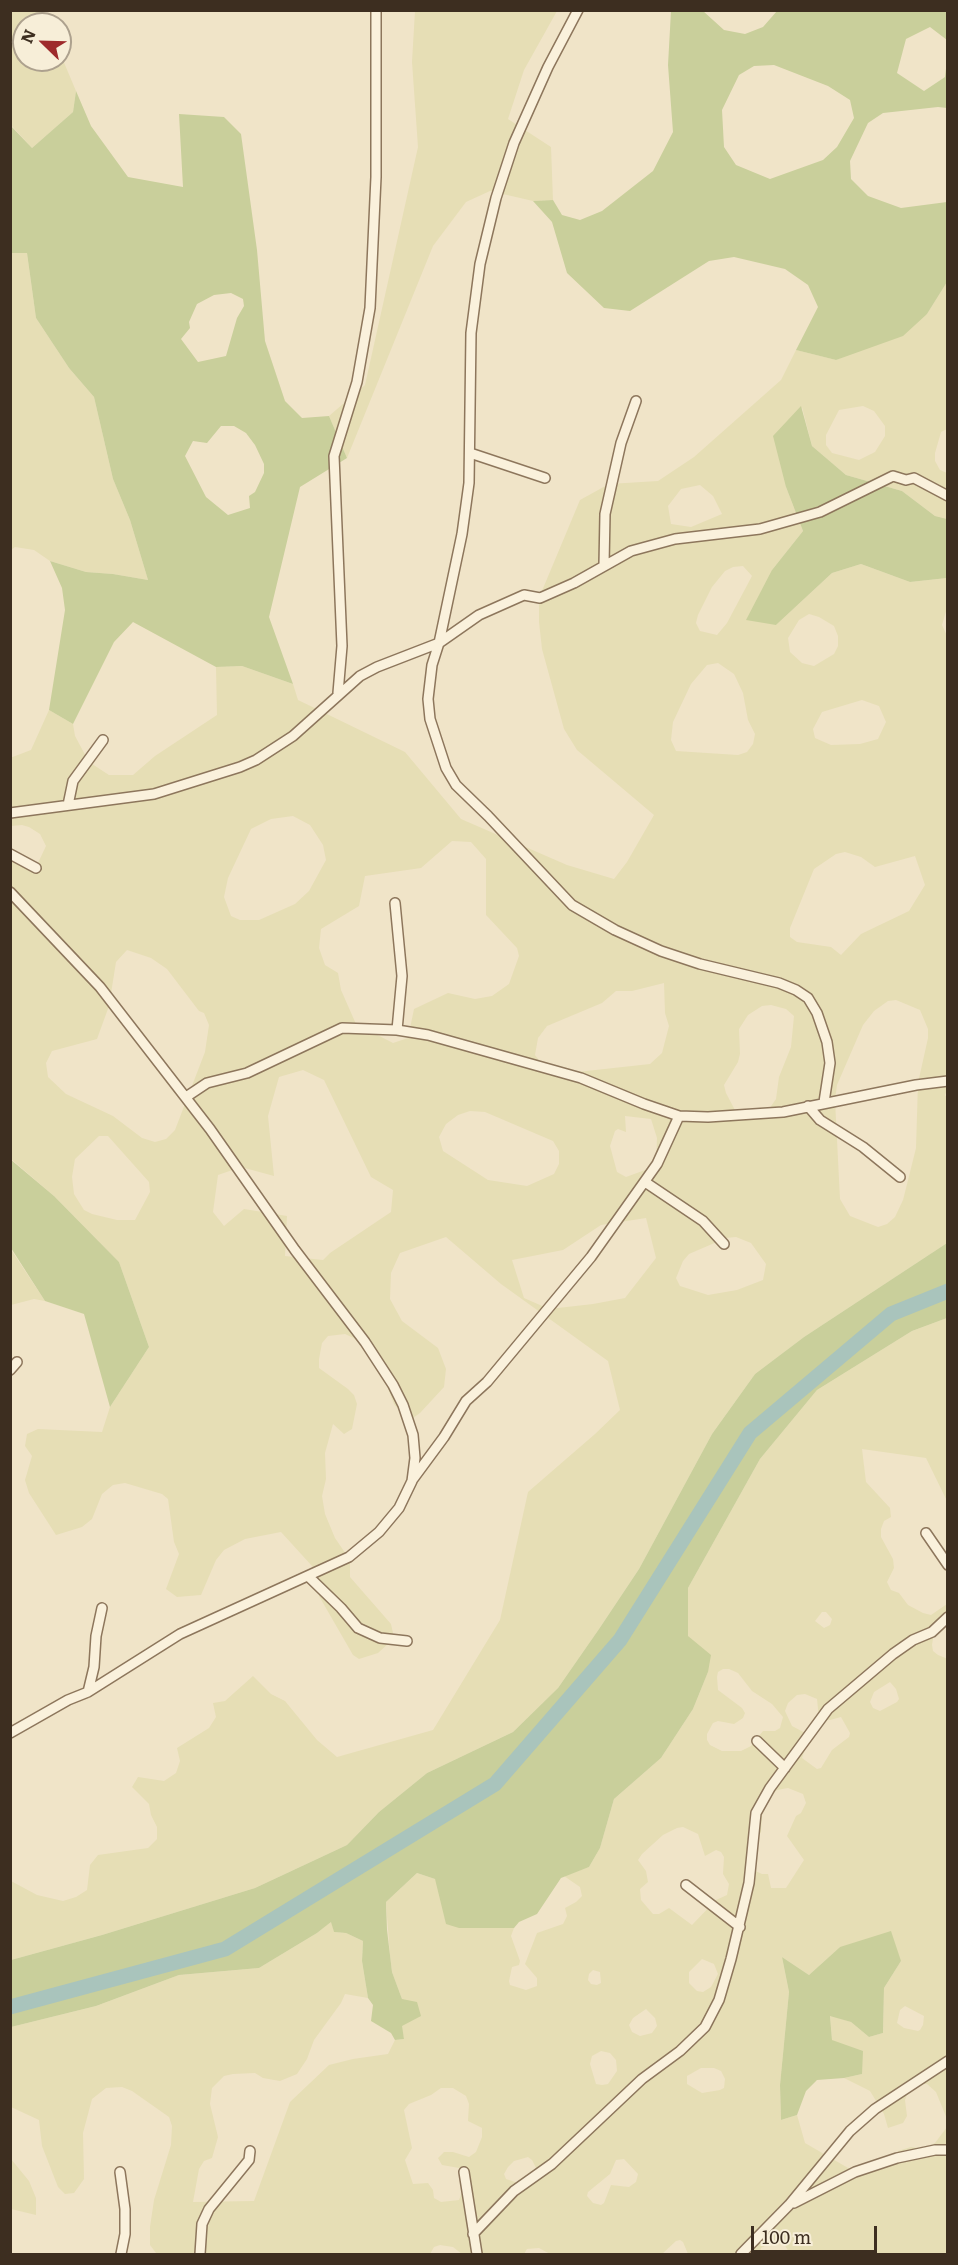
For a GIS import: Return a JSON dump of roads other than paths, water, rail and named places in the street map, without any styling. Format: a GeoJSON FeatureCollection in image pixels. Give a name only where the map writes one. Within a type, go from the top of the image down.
{"type":"FeatureCollection","features":[{"type":"Feature","properties":{"kind":"street"},"geometry":{"type":"LineString","coordinates":[[338,693],[342,646],[334,456],[357,382],[370,308],[377,165],[376,10]]}},
{"type":"Feature","properties":{"kind":"street"},"geometry":{"type":"LineString","coordinates":[[578,10],[543,76],[514,143],[485,240],[471,333],[469,483],[462,534],[439,643],[432,665],[428,709],[446,768],[456,785],[578,910],[661,951],[707,966],[779,983],[808,998],[817,1013],[829,1053],[830,1063],[824,1102]]}},
{"type":"Feature","properties":{"kind":"street"},"geometry":{"type":"LineString","coordinates":[[604,565],[605,514],[621,443],[636,401]]}},
{"type":"Feature","properties":{"kind":"street"},"geometry":{"type":"LineString","coordinates":[[470,453],[545,478]]}},
{"type":"Feature","properties":{"kind":"street"},"geometry":{"type":"LineString","coordinates":[[10,813],[154,794],[240,767],[256,760],[292,736],[338,693],[377,666],[439,643],[479,615],[525,595],[540,598],[573,583],[631,551],[669,541],[760,529],[820,513],[893,476],[906,480],[914,478],[948,496]]}},
{"type":"Feature","properties":{"kind":"street"},"geometry":{"type":"LineString","coordinates":[[68,805],[72,781],[103,740]]}},
{"type":"Feature","properties":{"kind":"street"},"geometry":{"type":"LineString","coordinates":[[10,854],[36,868]]}},
{"type":"Feature","properties":{"kind":"street"},"geometry":{"type":"LineString","coordinates":[[10,892],[100,987],[240,1170],[294,1250],[365,1342],[393,1385],[406,1413],[415,1458],[412,1481]]}},
{"type":"Feature","properties":{"kind":"street"},"geometry":{"type":"LineString","coordinates":[[395,903],[402,976],[397,1030]]}},
{"type":"Feature","properties":{"kind":"street"},"geometry":{"type":"LineString","coordinates":[[186,1098],[207,1083],[248,1072],[333,1030],[342,1028],[397,1030],[428,1035],[581,1078],[679,1116],[708,1117],[783,1112],[824,1102],[854,1099],[916,1085],[948,1081]]}},
{"type":"Feature","properties":{"kind":"street"},"geometry":{"type":"LineString","coordinates":[[808,1106],[820,1120],[863,1147],[900,1177]]}},
{"type":"Feature","properties":{"kind":"street"},"geometry":{"type":"LineString","coordinates":[[10,1732],[68,1700],[88,1692],[180,1634],[227,1611],[309,1577],[349,1557],[373,1538],[399,1508],[412,1481],[444,1437],[466,1401],[487,1382],[591,1257],[657,1164],[679,1116]]}},
{"type":"Feature","properties":{"kind":"street"},"geometry":{"type":"LineString","coordinates":[[645,1182],[703,1221],[724,1244]]}},
{"type":"Feature","properties":{"kind":"street"},"geometry":{"type":"LineString","coordinates":[[10,1370],[17,1362]]}},
{"type":"Feature","properties":{"kind":"street"},"geometry":{"type":"LineString","coordinates":[[926,1533],[948,1565]]}},
{"type":"Feature","properties":{"kind":"street"},"geometry":{"type":"LineString","coordinates":[[309,1577],[358,1628],[380,1638],[406,1641]]}},
{"type":"Feature","properties":{"kind":"street"},"geometry":{"type":"LineString","coordinates":[[88,1692],[94,1667],[96,1636],[102,1608]]}},
{"type":"Feature","properties":{"kind":"street"},"geometry":{"type":"LineString","coordinates":[[473,2234],[514,2191],[552,2164],[642,2079],[680,2051],[705,2027],[719,2000],[740,1927],[749,1883],[756,1813],[828,1709],[884,1661],[913,1641],[932,1632],[948,1617]]}},
{"type":"Feature","properties":{"kind":"street"},"geometry":{"type":"LineString","coordinates":[[757,1741],[785,1768]]}},
{"type":"Feature","properties":{"kind":"street"},"geometry":{"type":"LineString","coordinates":[[686,1885],[740,1927]]}},
{"type":"Feature","properties":{"kind":"street"},"geometry":{"type":"LineString","coordinates":[[741,2254],[789,2205],[827,2156],[850,2131],[875,2109],[948,2061]]}},
{"type":"Feature","properties":{"kind":"street"},"geometry":{"type":"LineString","coordinates":[[789,2205],[855,2172],[897,2158],[935,2150],[948,2150]]}},
{"type":"Feature","properties":{"kind":"street"},"geometry":{"type":"LineString","coordinates":[[200,2254],[202,2224],[209,2209],[249,2160],[250,2151]]}},
{"type":"Feature","properties":{"kind":"street"},"geometry":{"type":"LineString","coordinates":[[120,2172],[125,2209],[125,2235],[121,2254]]}},
{"type":"Feature","properties":{"kind":"street"},"geometry":{"type":"LineString","coordinates":[[464,2172],[477,2254]]}},
{"type":"Feature","properties":{"kind":"waterway"},"geometry":{"type":"LineString","coordinates":[[10,2007],[225,1949],[495,1784],[620,1640],[750,1433],[891,1314],[948,1291]]}}]}
